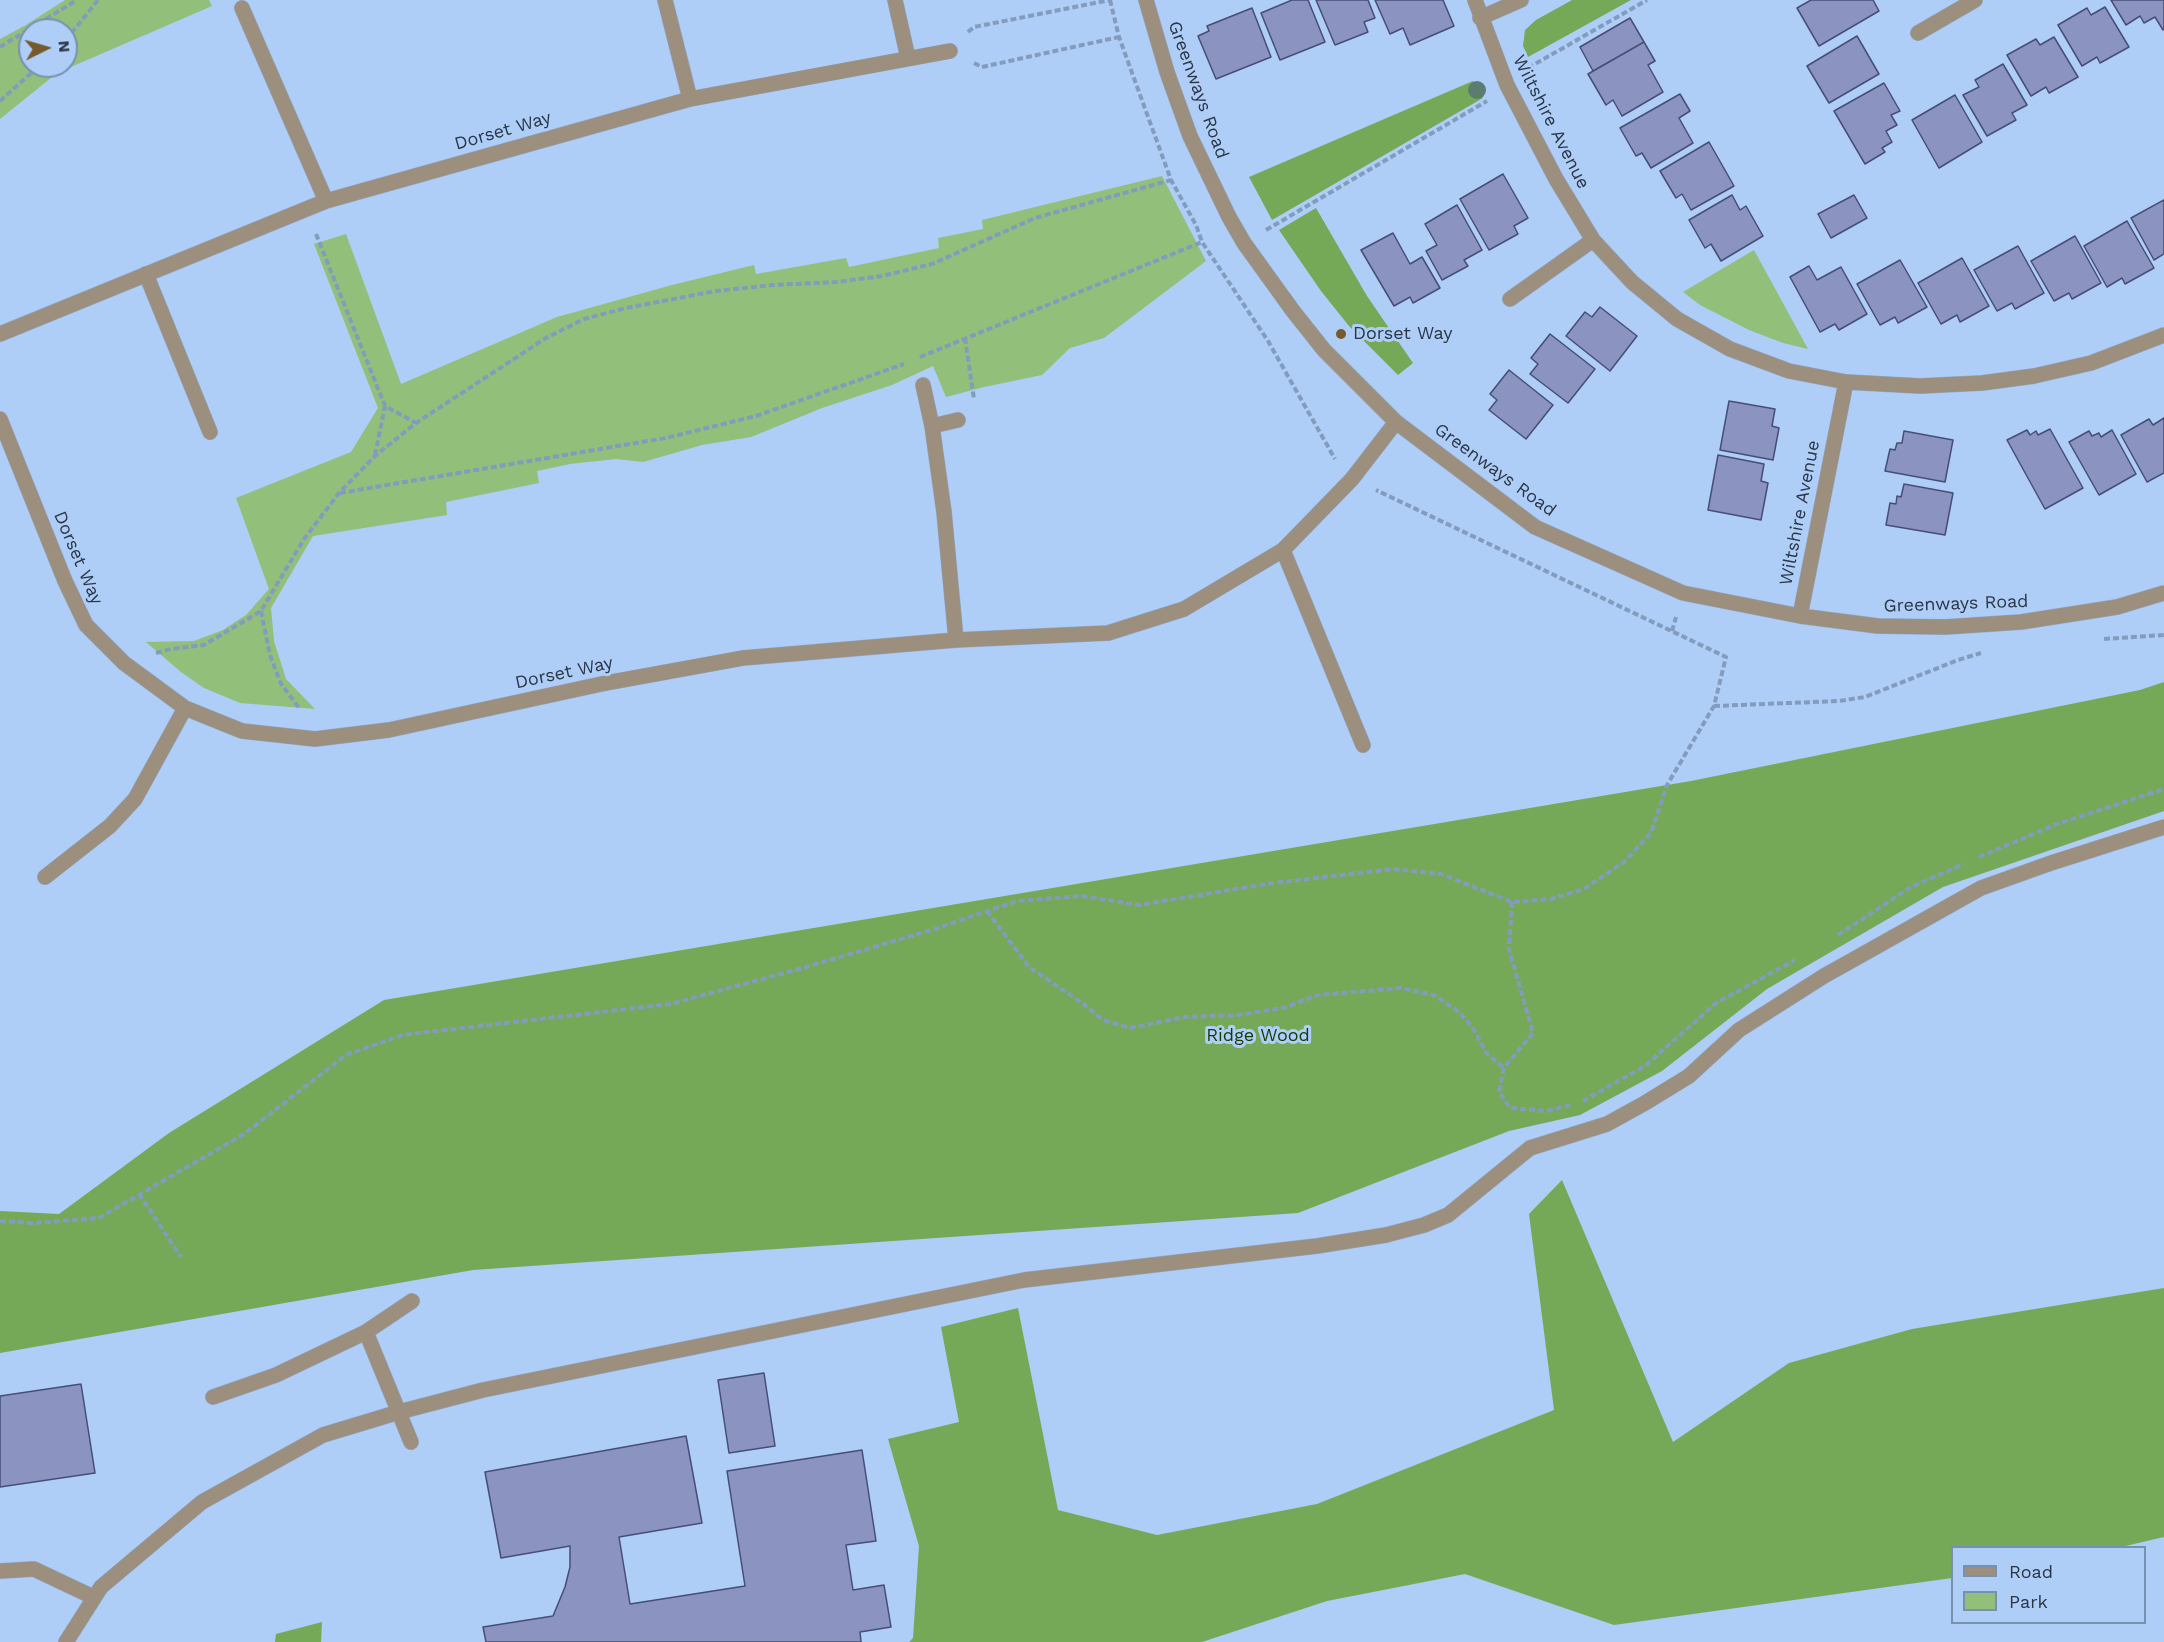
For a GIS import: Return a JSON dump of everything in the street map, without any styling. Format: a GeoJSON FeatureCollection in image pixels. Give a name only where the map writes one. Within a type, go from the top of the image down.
{"type":"FeatureCollection","features":[{"type":"Feature","properties":{"kind":"street"},"geometry":{"type":"LineString","coordinates":[[665,0],[690,99]]}},
{"type":"Feature","properties":{"kind":"street"},"geometry":{"type":"LineString","coordinates":[[895,0],[908,58]]}},
{"type":"Feature","properties":{"kind":"street","name":"Greenways Road"},"geometry":{"type":"LineString","coordinates":[[1146,0],[1167,72],[1191,136],[1229,217],[1244,243],[1324,350],[1396,422],[1535,527],[1683,593],[1800,616],[1878,626],[1946,627],[2021,622],[2117,607],[2164,592]]}},
{"type":"Feature","properties":{"kind":"street","name":"Wiltshire Avenue"},"geometry":{"type":"LineString","coordinates":[[1475,0],[1507,85],[1556,178],[1593,240],[1632,282],[1677,319],[1730,349],[1789,371],[1846,382],[1920,386],[1982,383],[2034,376],[2091,363],[2164,335]]}},
{"type":"Feature","properties":{"kind":"street"},"geometry":{"type":"LineString","coordinates":[[1480,18],[1521,0]]}},
{"type":"Feature","properties":{"kind":"street"},"geometry":{"type":"LineString","coordinates":[[1918,33],[1955,5],[1976,0]]}},
{"type":"Feature","properties":{"kind":"street"},"geometry":{"type":"LineString","coordinates":[[243,8],[326,201]]}},
{"type":"Feature","properties":{"kind":"street","name":"Dorset Way"},"geometry":{"type":"LineString","coordinates":[[0,334],[326,201],[690,99],[950,51]]}},
{"type":"Feature","properties":{"kind":"street"},"geometry":{"type":"LineString","coordinates":[[1510,299],[1593,240]]}},
{"type":"Feature","properties":{"kind":"street"},"geometry":{"type":"LineString","coordinates":[[146,274],[210,432]]}},
{"type":"Feature","properties":{"kind":"street","name":"Wiltshire Avenue"},"geometry":{"type":"LineString","coordinates":[[1800,616],[1846,382]]}},
{"type":"Feature","properties":{"kind":"street"},"geometry":{"type":"LineString","coordinates":[[923,385],[932,426],[944,512],[956,640]]}},
{"type":"Feature","properties":{"kind":"street","name":"Dorset Way"},"geometry":{"type":"LineString","coordinates":[[0,418],[65,581],[86,625],[124,663],[185,708],[242,731],[315,739],[389,730],[606,683],[743,658],[956,640],[1108,633],[1184,609],[1283,550],[1352,479],[1396,422]]}},
{"type":"Feature","properties":{"kind":"street"},"geometry":{"type":"LineString","coordinates":[[932,426],[958,420]]}},
{"type":"Feature","properties":{"kind":"street"},"geometry":{"type":"LineString","coordinates":[[1283,550],[1363,745]]}},
{"type":"Feature","properties":{"kind":"street"},"geometry":{"type":"LineString","coordinates":[[45,878],[110,826],[135,799],[185,708]]}},
{"type":"Feature","properties":{"kind":"street"},"geometry":{"type":"LineString","coordinates":[[66,1642],[101,1587],[202,1502],[323,1435],[483,1390],[1024,1280],[1317,1246],[1386,1235],[1424,1225],[1448,1215],[1530,1148],[1607,1124],[1645,1103],[1689,1076],[1739,1030],[1834,970],[1981,888],[2164,827]]}},
{"type":"Feature","properties":{"kind":"street"},"geometry":{"type":"LineString","coordinates":[[213,1397],[276,1375],[366,1332],[412,1301]]}},
{"type":"Feature","properties":{"kind":"street"},"geometry":{"type":"LineString","coordinates":[[366,1332],[411,1442]]}},
{"type":"Feature","properties":{"kind":"street"},"geometry":{"type":"LineString","coordinates":[[0,1571],[34,1569],[93,1598]]}},
{"type":"Feature","properties":{"kind":"path"},"geometry":{"type":"LineString","coordinates":[[0,47],[77,0]]}},
{"type":"Feature","properties":{"kind":"path"},"geometry":{"type":"LineString","coordinates":[[78,25],[98,0]]}},
{"type":"Feature","properties":{"kind":"path"},"geometry":{"type":"LineString","coordinates":[[1110,0],[974,27],[950,51],[982,68],[1119,37]]}},
{"type":"Feature","properties":{"kind":"path"},"geometry":{"type":"LineString","coordinates":[[1244,243],[1485,103],[1527,69],[1647,0]]}},
{"type":"Feature","properties":{"kind":"path"},"geometry":{"type":"LineString","coordinates":[[0,101],[26,78]]}},
{"type":"Feature","properties":{"kind":"path"},"geometry":{"type":"LineString","coordinates":[[124,663],[171,649],[204,645],[261,611],[304,539],[339,494],[375,456],[416,423],[546,338],[584,319],[626,308],[716,291],[837,282],[882,276],[932,264],[1035,218],[1171,180]]}},
{"type":"Feature","properties":{"kind":"path"},"geometry":{"type":"LineString","coordinates":[[306,208],[385,406],[375,456]]}},
{"type":"Feature","properties":{"kind":"path"},"geometry":{"type":"LineString","coordinates":[[339,494],[666,438],[756,416],[891,370],[1202,242]]}},
{"type":"Feature","properties":{"kind":"path"},"geometry":{"type":"LineString","coordinates":[[958,420],[975,398],[965,338]]}},
{"type":"Feature","properties":{"kind":"path"},"geometry":{"type":"LineString","coordinates":[[385,406],[416,423]]}},
{"type":"Feature","properties":{"kind":"path"},"geometry":{"type":"LineString","coordinates":[[0,1221],[33,1223],[99,1218],[244,1134],[346,1054],[402,1035],[669,1004],[796,970],[1017,901],[1082,896],[1139,904],[1273,883],[1393,869],[1441,874],[1512,902],[1551,898],[1584,889],[1624,862],[1652,833],[1667,785],[1714,706],[1726,657],[1352,479]]}},
{"type":"Feature","properties":{"kind":"path"},"geometry":{"type":"LineString","coordinates":[[261,611],[270,655],[281,684],[306,717],[315,739]]}},
{"type":"Feature","properties":{"kind":"path"},"geometry":{"type":"LineString","coordinates":[[2101,639],[2164,634]]}},
{"type":"Feature","properties":{"kind":"path"},"geometry":{"type":"LineString","coordinates":[[1714,706],[1839,701],[1865,697],[1958,660],[1988,651]]}},
{"type":"Feature","properties":{"kind":"path"},"geometry":{"type":"LineString","coordinates":[[1510,1108],[1499,1092],[1504,1068],[1533,1033],[1509,949],[1512,902]]}},
{"type":"Feature","properties":{"kind":"path"},"geometry":{"type":"LineString","coordinates":[[987,911],[1029,968],[1085,1005],[1102,1020],[1130,1028],[1185,1017],[1238,1015],[1284,1008],[1318,995],[1401,988],[1434,995],[1459,1012],[1473,1028],[1486,1053],[1504,1068]]}},
{"type":"Feature","properties":{"kind":"path"},"geometry":{"type":"LineString","coordinates":[[140,1194],[182,1257]]}},
{"type":"Feature","properties":{"kind":"green space"},"geometry":{"type":"Polygon","coordinates":[[[65,0],[209,0],[212,6],[78,64],[78,18],[37,18],[65,0]]]}},
{"type":"Feature","properties":{"kind":"green space"},"geometry":{"type":"Polygon","coordinates":[[[1572,0],[1631,0],[1528,57],[1523,46],[1525,30],[1536,20],[1572,0]]]}},
{"type":"Feature","properties":{"kind":"green space"},"geometry":{"type":"Polygon","coordinates":[[[18,29],[18,78],[51,78],[0,119],[0,39],[18,29]]]}},
{"type":"Feature","properties":{"kind":"green space"},"geometry":{"type":"Polygon","coordinates":[[[1473,81],[1483,98],[1272,220],[1249,177],[1473,81]]]}},
{"type":"Feature","properties":{"kind":"green space"},"geometry":{"type":"Polygon","coordinates":[[[1162,176],[1206,261],[1104,338],[1070,348],[1042,375],[946,397],[933,366],[892,385],[822,408],[751,437],[702,445],[643,462],[616,459],[570,464],[537,471],[539,483],[446,502],[447,515],[313,536],[271,608],[274,641],[286,679],[315,709],[240,703],[204,688],[146,642],[194,641],[223,630],[246,615],[269,589],[236,498],[351,452],[378,408],[314,244],[346,234],[401,384],[557,317],[672,285],[754,265],[756,274],[846,258],[849,267],[939,248],[938,238],[983,229],[982,220],[1162,176]]]}},
{"type":"Feature","properties":{"kind":"green space"},"geometry":{"type":"Polygon","coordinates":[[[1316,208],[1367,296],[1413,363],[1398,375],[1349,326],[1321,291],[1279,230],[1316,208]]]}},
{"type":"Feature","properties":{"kind":"green space"},"geometry":{"type":"Polygon","coordinates":[[[1754,250],[1808,349],[1783,343],[1749,330],[1700,305],[1683,292],[1754,250]]]}},
{"type":"Feature","properties":{"kind":"green space","name":"Ridge Wood"},"geometry":{"type":"Polygon","coordinates":[[[2164,682],[2164,811],[1943,887],[1767,989],[1662,1071],[1580,1115],[1509,1131],[1298,1213],[473,1270],[0,1353],[0,1211],[59,1214],[169,1133],[384,1000],[1691,781],[2140,690],[2164,682]]]}},
{"type":"Feature","properties":{"kind":"green space"},"geometry":{"type":"Polygon","coordinates":[[[1562,1180],[1673,1442],[1789,1363],[1912,1329],[2164,1288],[2164,1537],[2126,1546],[1951,1546],[1951,1578],[1614,1625],[1465,1574],[1327,1601],[1202,1642],[909,1642],[913,1638],[919,1546],[888,1439],[959,1422],[941,1327],[1018,1308],[1058,1510],[1157,1535],[1317,1504],[1554,1410],[1529,1214],[1562,1180]]]}},
{"type":"Feature","properties":{"kind":"green space"},"geometry":{"type":"Polygon","coordinates":[[[322,1622],[321,1642],[275,1642],[276,1634],[322,1622]]]}},
{"type":"Feature","properties":{"kind":"building"},"geometry":{"type":"Polygon","coordinates":[[[1292,0],[1308,0],[1325,42],[1280,60],[1261,13],[1292,0]]]}},
{"type":"Feature","properties":{"kind":"building"},"geometry":{"type":"Polygon","coordinates":[[[1316,0],[1368,0],[1375,18],[1364,22],[1368,32],[1335,45],[1316,0]]]}},
{"type":"Feature","properties":{"kind":"building"},"geometry":{"type":"Polygon","coordinates":[[[1375,0],[1443,0],[1454,26],[1410,45],[1403,28],[1390,34],[1375,0]]]}},
{"type":"Feature","properties":{"kind":"building"},"geometry":{"type":"Polygon","coordinates":[[[1811,0],[1873,0],[1879,11],[1819,46],[1797,8],[1811,0]]]}},
{"type":"Feature","properties":{"kind":"building"},"geometry":{"type":"Polygon","coordinates":[[[2111,0],[2164,0],[2164,29],[2155,17],[2144,23],[2140,16],[2126,25],[2111,0]]]}},
{"type":"Feature","properties":{"kind":"building"},"geometry":{"type":"Polygon","coordinates":[[[2105,7],[2129,47],[2100,63],[2097,57],[2082,66],[2058,25],[2087,8],[2091,15],[2105,7]]]}},
{"type":"Feature","properties":{"kind":"building"},"geometry":{"type":"Polygon","coordinates":[[[1252,8],[1271,57],[1216,79],[1198,36],[1209,31],[1207,26],[1252,8]]]}},
{"type":"Feature","properties":{"kind":"building"},"geometry":{"type":"Polygon","coordinates":[[[1630,18],[1644,42],[1593,71],[1580,47],[1630,18]]]}},
{"type":"Feature","properties":{"kind":"building"},"geometry":{"type":"Polygon","coordinates":[[[1857,36],[1879,74],[1829,103],[1807,66],[1857,36]]]}},
{"type":"Feature","properties":{"kind":"building"},"geometry":{"type":"Polygon","coordinates":[[[2054,37],[2078,77],[2049,93],[2046,87],[2031,96],[2007,55],[2036,39],[2040,45],[2054,37]]]}},
{"type":"Feature","properties":{"kind":"building"},"geometry":{"type":"Polygon","coordinates":[[[1644,42],[1655,61],[1648,65],[1663,92],[1622,116],[1613,100],[1606,105],[1588,74],[1644,42]]]}},
{"type":"Feature","properties":{"kind":"building"},"geometry":{"type":"Polygon","coordinates":[[[2003,64],[2027,105],[2012,113],[2016,120],[1987,136],[1963,95],[1979,87],[1975,80],[2003,64]]]}},
{"type":"Feature","properties":{"kind":"building"},"geometry":{"type":"Polygon","coordinates":[[[1884,83],[1900,111],[1891,115],[1897,125],[1886,131],[1892,142],[1882,148],[1885,152],[1865,164],[1834,111],[1884,83]]]}},
{"type":"Feature","properties":{"kind":"building"},"geometry":{"type":"Polygon","coordinates":[[[1680,94],[1690,111],[1679,118],[1693,143],[1651,168],[1642,153],[1636,156],[1620,128],[1680,94]]]}},
{"type":"Feature","properties":{"kind":"building"},"geometry":{"type":"Polygon","coordinates":[[[1955,95],[1982,142],[1939,168],[1912,120],[1955,95]]]}},
{"type":"Feature","properties":{"kind":"building"},"geometry":{"type":"Polygon","coordinates":[[[1709,142],[1734,186],[1691,210],[1682,194],[1676,198],[1660,171],[1709,142]]]}},
{"type":"Feature","properties":{"kind":"building"},"geometry":{"type":"Polygon","coordinates":[[[1503,174],[1528,218],[1514,226],[1518,234],[1489,250],[1460,199],[1503,174]]]}},
{"type":"Feature","properties":{"kind":"building"},"geometry":{"type":"Polygon","coordinates":[[[1732,195],[1740,210],[1746,206],[1763,236],[1721,261],[1711,244],[1705,248],[1689,220],[1732,195]]]}},
{"type":"Feature","properties":{"kind":"building"},"geometry":{"type":"Polygon","coordinates":[[[1854,195],[1867,218],[1831,238],[1818,214],[1854,195]]]}},
{"type":"Feature","properties":{"kind":"building"},"geometry":{"type":"Polygon","coordinates":[[[2164,200],[2164,254],[2154,260],[2131,218],[2164,200]]]}},
{"type":"Feature","properties":{"kind":"building"},"geometry":{"type":"Polygon","coordinates":[[[1457,205],[1482,250],[1464,260],[1468,266],[1442,280],[1426,251],[1437,245],[1425,224],[1457,205]]]}},
{"type":"Feature","properties":{"kind":"building"},"geometry":{"type":"Polygon","coordinates":[[[2127,221],[2154,268],[2125,284],[2122,278],[2107,287],[2084,246],[2127,221]]]}},
{"type":"Feature","properties":{"kind":"building"},"geometry":{"type":"Polygon","coordinates":[[[1393,233],[1410,264],[1422,257],[1440,288],[1413,303],[1410,297],[1394,306],[1361,250],[1393,233]]]}},
{"type":"Feature","properties":{"kind":"building"},"geometry":{"type":"Polygon","coordinates":[[[2075,236],[2101,283],[2072,299],[2069,293],[2054,301],[2031,261],[2075,236]]]}},
{"type":"Feature","properties":{"kind":"building"},"geometry":{"type":"Polygon","coordinates":[[[2018,246],[2044,293],[2015,309],[2012,303],[1997,311],[1974,270],[2018,246]]]}},
{"type":"Feature","properties":{"kind":"building"},"geometry":{"type":"Polygon","coordinates":[[[1962,258],[1989,306],[1960,322],[1957,315],[1941,324],[1918,283],[1962,258]]]}},
{"type":"Feature","properties":{"kind":"building"},"geometry":{"type":"Polygon","coordinates":[[[1900,260],[1927,307],[1898,323],[1895,317],[1880,325],[1857,284],[1900,260]]]}},
{"type":"Feature","properties":{"kind":"building"},"geometry":{"type":"Polygon","coordinates":[[[1809,266],[1817,280],[1841,267],[1867,314],[1839,330],[1835,324],[1820,332],[1790,277],[1809,266]]]}},
{"type":"Feature","properties":{"kind":"building"},"geometry":{"type":"Polygon","coordinates":[[[1600,307],[1637,336],[1610,371],[1566,336],[1585,312],[1592,317],[1600,307]]]}},
{"type":"Feature","properties":{"kind":"building"},"geometry":{"type":"Polygon","coordinates":[[[1550,334],[1595,369],[1568,403],[1530,374],[1538,364],[1531,358],[1550,334]]]}},
{"type":"Feature","properties":{"kind":"building"},"geometry":{"type":"Polygon","coordinates":[[[1509,370],[1553,405],[1526,439],[1489,410],[1497,400],[1490,394],[1509,370]]]}},
{"type":"Feature","properties":{"kind":"building"},"geometry":{"type":"Polygon","coordinates":[[[1729,401],[1775,409],[1772,426],[1779,428],[1773,460],[1720,450],[1729,401]]]}},
{"type":"Feature","properties":{"kind":"building"},"geometry":{"type":"Polygon","coordinates":[[[2164,418],[2164,473],[2147,482],[2121,435],[2149,419],[2153,425],[2164,418]]]}},
{"type":"Feature","properties":{"kind":"building"},"geometry":{"type":"Polygon","coordinates":[[[2050,429],[2083,488],[2045,509],[2007,440],[2027,430],[2030,435],[2036,431],[2038,435],[2050,429]]]}},
{"type":"Feature","properties":{"kind":"building"},"geometry":{"type":"Polygon","coordinates":[[[2112,430],[2136,474],[2099,495],[2069,442],[2089,431],[2092,436],[2099,433],[2101,437],[2112,430]]]}},
{"type":"Feature","properties":{"kind":"building"},"geometry":{"type":"Polygon","coordinates":[[[1904,431],[1953,440],[1945,482],[1885,471],[1890,449],[1895,450],[1897,443],[1902,443],[1904,431]]]}},
{"type":"Feature","properties":{"kind":"building"},"geometry":{"type":"Polygon","coordinates":[[[1718,455],[1764,464],[1761,481],[1768,483],[1761,520],[1708,510],[1718,455]]]}},
{"type":"Feature","properties":{"kind":"building"},"geometry":{"type":"Polygon","coordinates":[[[1904,484],[1953,493],[1945,535],[1886,525],[1890,503],[1896,504],[1897,496],[1901,497],[1904,484]]]}},
{"type":"Feature","properties":{"kind":"building"},"geometry":{"type":"Polygon","coordinates":[[[764,1373],[775,1446],[729,1453],[718,1380],[764,1373]]]}},
{"type":"Feature","properties":{"kind":"building"},"geometry":{"type":"Polygon","coordinates":[[[81,1384],[95,1473],[0,1487],[0,1396],[81,1384]]]}},
{"type":"Feature","properties":{"kind":"building"},"geometry":{"type":"Polygon","coordinates":[[[686,1436],[702,1523],[619,1537],[630,1604],[745,1586],[727,1471],[862,1450],[876,1541],[846,1545],[853,1590],[884,1585],[891,1627],[860,1632],[861,1642],[486,1642],[483,1627],[553,1616],[565,1587],[570,1567],[570,1546],[501,1558],[485,1472],[686,1436]]]}},
{"type":"Feature","properties":{"kind":"place","name":"Dorset Way"},"geometry":{"type":"Point","coordinates":[1341,334]}}]}
